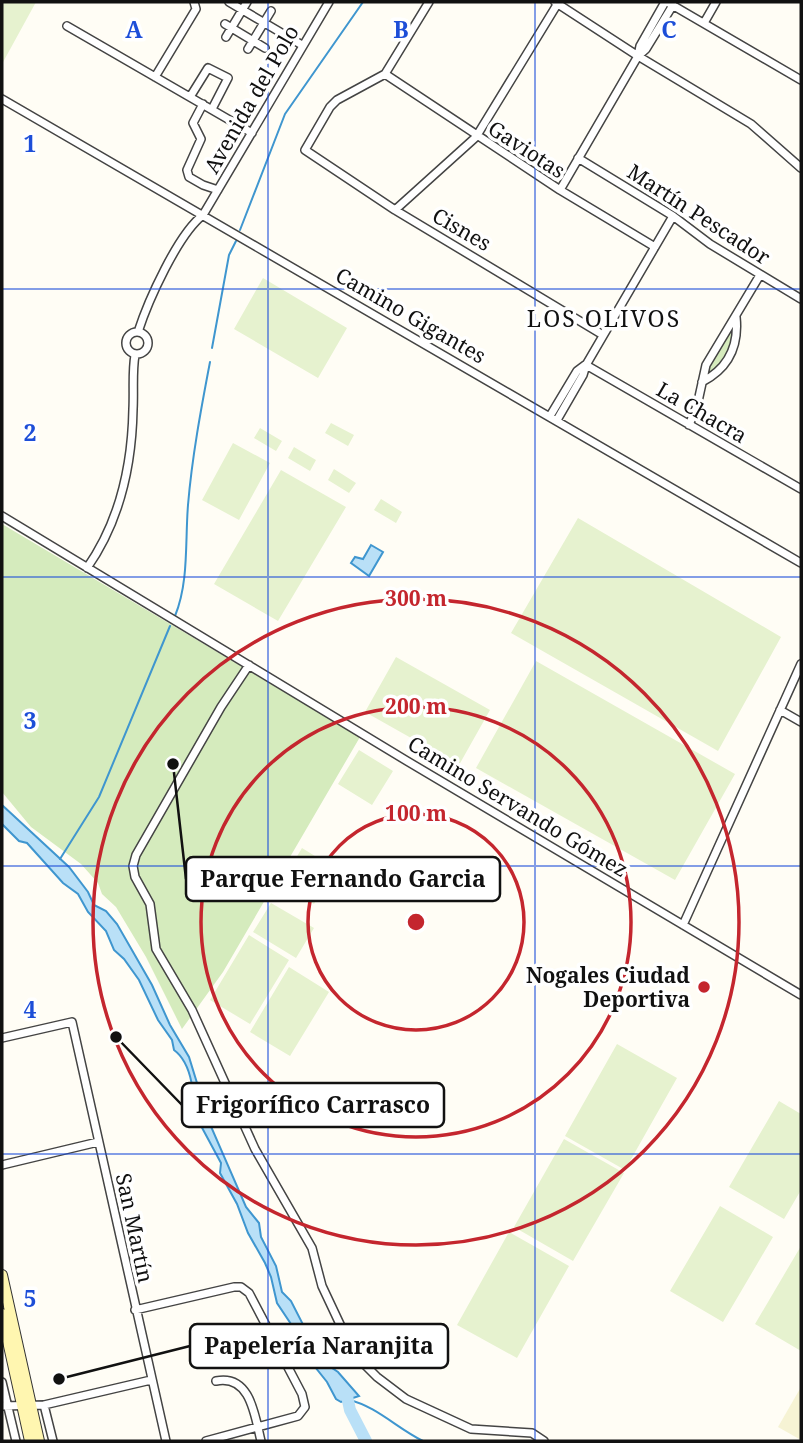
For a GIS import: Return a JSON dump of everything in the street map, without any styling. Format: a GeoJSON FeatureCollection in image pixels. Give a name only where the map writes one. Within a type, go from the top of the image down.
{"type":"FeatureCollection","features":[{"type":"Feature","properties":{"kind":"main road"},"geometry":{"type":"LineString","coordinates":[[2,1275],[30,1441]]}},
{"type":"Feature","properties":{"kind":"main road"},"geometry":{"type":"LineString","coordinates":[[2,1314],[26,1405],[39,1441]]}},
{"type":"Feature","properties":{"kind":"street"},"geometry":{"type":"LineString","coordinates":[[155,77],[196,9],[194,2]]}},
{"type":"Feature","properties":{"kind":"street"},"geometry":{"type":"LineString","coordinates":[[229,2],[302,45]]}},
{"type":"Feature","properties":{"kind":"street"},"geometry":{"type":"LineString","coordinates":[[226,37],[228,26],[247,2]]}},
{"type":"Feature","properties":{"kind":"street","name":"Avenida del Polo"},"geometry":{"type":"LineString","coordinates":[[138,332],[158,282],[194,222],[203,215],[329,2]]}},
{"type":"Feature","properties":{"kind":"street"},"geometry":{"type":"LineString","coordinates":[[385,74],[429,2]]}},
{"type":"Feature","properties":{"kind":"street"},"geometry":{"type":"LineString","coordinates":[[395,210],[476,136],[556,2],[638,56],[751,124],[801,167]]}},
{"type":"Feature","properties":{"kind":"street"},"geometry":{"type":"LineString","coordinates":[[704,23],[716,2]]}},
{"type":"Feature","properties":{"kind":"street"},"geometry":{"type":"LineString","coordinates":[[560,190],[638,56],[646,49],[668,3],[801,80]]}},
{"type":"Feature","properties":{"kind":"street"},"geometry":{"type":"LineString","coordinates":[[248,49],[271,11]]}},
{"type":"Feature","properties":{"kind":"street"},"geometry":{"type":"LineString","coordinates":[[66,26],[252,133]]}},
{"type":"Feature","properties":{"kind":"street"},"geometry":{"type":"LineString","coordinates":[[228,26],[265,48]]}},
{"type":"Feature","properties":{"kind":"street"},"geometry":{"type":"LineString","coordinates":[[190,97],[208,68],[211,68],[228,78],[212,109]]}},
{"type":"Feature","properties":{"kind":"street","name":"Gaviotas"},"geometry":{"type":"LineString","coordinates":[[385,74],[560,190],[655,247]]}},
{"type":"Feature","properties":{"kind":"street","name":"Cisnes"},"geometry":{"type":"LineString","coordinates":[[385,74],[337,100],[330,107],[305,150],[395,210],[603,335]]}},
{"type":"Feature","properties":{"kind":"street","name":"Camino Gigantes"},"geometry":{"type":"LineString","coordinates":[[2,99],[801,562]]}},
{"type":"Feature","properties":{"kind":"street"},"geometry":{"type":"LineString","coordinates":[[203,104],[193,123],[200,134],[201,142],[187,170],[189,177],[218,190]]}},
{"type":"Feature","properties":{"kind":"street","name":"Martín Pescador"},"geometry":{"type":"LineString","coordinates":[[578,158],[673,216],[710,244],[801,299]]}},
{"type":"Feature","properties":{"kind":"street"},"geometry":{"type":"LineString","coordinates":[[554,418],[577,371],[586,365],[673,216]]}},
{"type":"Feature","properties":{"kind":"street"},"geometry":{"type":"LineString","coordinates":[[689,425],[697,406],[706,365],[760,275]]}},
{"type":"Feature","properties":{"kind":"street"},"geometry":{"type":"LineString","coordinates":[[702,382],[729,359],[736,342],[736,317]]}},
{"type":"Feature","properties":{"kind":"street"},"geometry":{"type":"LineString","coordinates":[[138,332],[145,335],[148,345],[142,353],[135,355],[127,349],[125,342],[131,333],[138,332]]}},
{"type":"Feature","properties":{"kind":"street"},"geometry":{"type":"LineString","coordinates":[[87,568],[100,548],[113,519],[126,480],[131,454],[135,355]]}},
{"type":"Feature","properties":{"kind":"street","name":"La Chacra"},"geometry":{"type":"LineString","coordinates":[[586,365],[801,489]]}},
{"type":"Feature","properties":{"kind":"street","name":"Camino Servando Gómez"},"geometry":{"type":"LineString","coordinates":[[2,516],[418,768],[801,995]]}},
{"type":"Feature","properties":{"kind":"street"},"geometry":{"type":"LineString","coordinates":[[683,925],[801,664]]}},
{"type":"Feature","properties":{"kind":"street"},"geometry":{"type":"LineString","coordinates":[[249,665],[221,707],[136,855],[133,866],[135,877],[150,904],[156,949],[192,1010],[255,1149],[312,1248],[322,1286],[355,1354],[377,1377],[406,1399],[471,1429],[532,1433],[544,1441]]}},
{"type":"Feature","properties":{"kind":"street"},"geometry":{"type":"LineString","coordinates":[[780,710],[801,722]]}},
{"type":"Feature","properties":{"kind":"street","name":"San Martín"},"geometry":{"type":"LineString","coordinates":[[2,1038],[72,1022],[166,1441]]}},
{"type":"Feature","properties":{"kind":"street"},"geometry":{"type":"LineString","coordinates":[[2,1165],[99,1142]]}},
{"type":"Feature","properties":{"kind":"street"},"geometry":{"type":"LineString","coordinates":[[135,1310],[234,1287],[242,1287],[249,1293],[302,1394],[305,1407],[298,1416],[206,1441]]}},
{"type":"Feature","properties":{"kind":"street"},"geometry":{"type":"LineString","coordinates":[[216,1381],[224,1379],[243,1389],[258,1418],[261,1441]]}},
{"type":"Feature","properties":{"kind":"street"},"geometry":{"type":"LineString","coordinates":[[4,1405],[44,1405],[151,1380]]}},
{"type":"Feature","properties":{"kind":"street"},"geometry":{"type":"LineString","coordinates":[[2,1382],[4,1405],[16,1441]]}},
{"type":"Feature","properties":{"kind":"street"},"geometry":{"type":"LineString","coordinates":[[44,1405],[53,1441]]}},
{"type":"Feature","properties":{"kind":"shaded area"},"geometry":{"type":"Polygon","coordinates":[[[801,1387],[801,1440],[778,1427],[801,1387]]]}},
{"type":"Feature","properties":{"kind":"green space"},"geometry":{"type":"Polygon","coordinates":[[[2,2],[36,2],[2,64],[2,2]]]}},
{"type":"Feature","properties":{"kind":"green space"},"geometry":{"type":"Polygon","coordinates":[[[263,278],[347,328],[318,378],[234,329],[263,278]]]}},
{"type":"Feature","properties":{"kind":"green space"},"geometry":{"type":"Polygon","coordinates":[[[731,328],[734,328],[734,335],[731,348],[710,373],[708,368],[731,328]]]}},
{"type":"Feature","properties":{"kind":"green space"},"geometry":{"type":"Polygon","coordinates":[[[331,423],[354,435],[348,446],[325,433],[331,423]]]}},
{"type":"Feature","properties":{"kind":"green space"},"geometry":{"type":"Polygon","coordinates":[[[260,428],[282,441],[276,451],[254,438],[260,428]]]}},
{"type":"Feature","properties":{"kind":"green space"},"geometry":{"type":"Polygon","coordinates":[[[233,443],[270,463],[239,520],[202,500],[233,443]]]}},
{"type":"Feature","properties":{"kind":"green space"},"geometry":{"type":"Polygon","coordinates":[[[294,447],[316,460],[310,471],[288,458],[294,447]]]}},
{"type":"Feature","properties":{"kind":"green space"},"geometry":{"type":"Polygon","coordinates":[[[334,469],[356,483],[349,493],[328,480],[334,469]]]}},
{"type":"Feature","properties":{"kind":"green space"},"geometry":{"type":"Polygon","coordinates":[[[281,470],[346,507],[278,621],[214,584],[281,470]]]}},
{"type":"Feature","properties":{"kind":"green space"},"geometry":{"type":"Polygon","coordinates":[[[381,499],[402,512],[396,523],[374,510],[381,499]]]}},
{"type":"Feature","properties":{"kind":"green space"},"geometry":{"type":"Polygon","coordinates":[[[578,518],[781,637],[718,751],[511,633],[578,518]]]}},
{"type":"Feature","properties":{"kind":"green space"},"geometry":{"type":"Polygon","coordinates":[[[2,524],[360,737],[223,972],[182,1029],[146,957],[116,907],[102,894],[98,883],[81,864],[31,827],[2,792],[2,524]]]}},
{"type":"Feature","properties":{"kind":"green space"},"geometry":{"type":"Polygon","coordinates":[[[396,657],[490,710],[459,765],[365,712],[396,657]]]}},
{"type":"Feature","properties":{"kind":"green space"},"geometry":{"type":"Polygon","coordinates":[[[536,661],[735,774],[675,880],[476,768],[536,661]]]}},
{"type":"Feature","properties":{"kind":"green space"},"geometry":{"type":"Polygon","coordinates":[[[359,750],[393,771],[372,805],[338,784],[359,750]]]}},
{"type":"Feature","properties":{"kind":"green space"},"geometry":{"type":"Polygon","coordinates":[[[302,848],[336,869],[314,904],[281,883],[302,848]]]}},
{"type":"Feature","properties":{"kind":"green space"},"geometry":{"type":"Polygon","coordinates":[[[271,903],[314,928],[296,958],[253,932],[271,903]]]}},
{"type":"Feature","properties":{"kind":"green space"},"geometry":{"type":"Polygon","coordinates":[[[249,935],[289,960],[250,1024],[210,1000],[249,935]]]}},
{"type":"Feature","properties":{"kind":"green space"},"geometry":{"type":"Polygon","coordinates":[[[289,967],[329,992],[290,1056],[250,1032],[289,967]]]}},
{"type":"Feature","properties":{"kind":"green space"},"geometry":{"type":"Polygon","coordinates":[[[617,1044],[677,1078],[625,1170],[565,1136],[617,1044]]]}},
{"type":"Feature","properties":{"kind":"green space"},"geometry":{"type":"Polygon","coordinates":[[[779,1101],[801,1114],[801,1190],[784,1219],[729,1187],[779,1101]]]}},
{"type":"Feature","properties":{"kind":"green space"},"geometry":{"type":"Polygon","coordinates":[[[564,1139],[624,1173],[573,1261],[514,1227],[564,1139]]]}},
{"type":"Feature","properties":{"kind":"green space"},"geometry":{"type":"Polygon","coordinates":[[[720,1206],[773,1237],[723,1322],[670,1291],[720,1206]]]}},
{"type":"Feature","properties":{"kind":"green space"},"geometry":{"type":"Polygon","coordinates":[[[509,1232],[569,1266],[517,1358],[457,1325],[509,1232]]]}},
{"type":"Feature","properties":{"kind":"green space"},"geometry":{"type":"Polygon","coordinates":[[[801,1246],[801,1351],[755,1324],[801,1246]]]}},
{"type":"Feature","properties":{"kind":"water"},"geometry":{"type":"Polygon","coordinates":[[[371,545],[383,552],[369,576],[351,563],[355,557],[363,559],[371,545]]]}},
{"type":"Feature","properties":{"kind":"water"},"geometry":{"type":"Polygon","coordinates":[[[2,805],[69,867],[88,892],[94,905],[106,911],[117,924],[189,1057],[209,1122],[246,1207],[259,1223],[261,1237],[276,1266],[282,1292],[291,1301],[314,1346],[317,1358],[338,1372],[359,1396],[341,1402],[336,1399],[327,1382],[308,1358],[307,1348],[277,1303],[265,1263],[220,1173],[221,1163],[200,1124],[193,1120],[194,1102],[189,1072],[174,1050],[172,1040],[158,1020],[139,980],[114,950],[106,931],[88,912],[78,894],[63,883],[27,843],[19,841],[2,824],[2,805]]]}},
{"type":"Feature","properties":{"kind":"waterway"},"geometry":{"type":"LineString","coordinates":[[240,230],[285,114],[363,2]]}},
{"type":"Feature","properties":{"kind":"waterway"},"geometry":{"type":"LineString","coordinates":[[212,348],[229,255],[236,241]]}},
{"type":"Feature","properties":{"kind":"waterway"},"geometry":{"type":"LineString","coordinates":[[175,616],[183,590],[192,469],[210,362]]}},
{"type":"Feature","properties":{"kind":"waterway"},"geometry":{"type":"LineString","coordinates":[[60,859],[99,797],[170,626]]}},
{"type":"Feature","properties":{"kind":"waterway"},"geometry":{"type":"LineString","coordinates":[[341,1387],[366,1441]]}},
{"type":"Feature","properties":{"kind":"waterway"},"geometry":{"type":"LineString","coordinates":[[349,1400],[378,1412],[423,1441]]}},
{"type":"Feature","properties":{"kind":"place","name":"Parque Fernando Garcia"},"geometry":{"type":"Point","coordinates":[173,764]}},
{"type":"Feature","properties":{"kind":"place","name":"Nogales Ciudad Deportiva"},"geometry":{"type":"Point","coordinates":[704,987]}},
{"type":"Feature","properties":{"kind":"place","name":"Frigorífico Carrasco"},"geometry":{"type":"Point","coordinates":[116,1037]}},
{"type":"Feature","properties":{"kind":"place","name":"Papelería Naranjita"},"geometry":{"type":"Point","coordinates":[59,1379]}},
{"type":"Feature","properties":{"kind":"district","name":"LOS OLIVOS"},"geometry":{"type":"Point","coordinates":[604,318]}}]}
